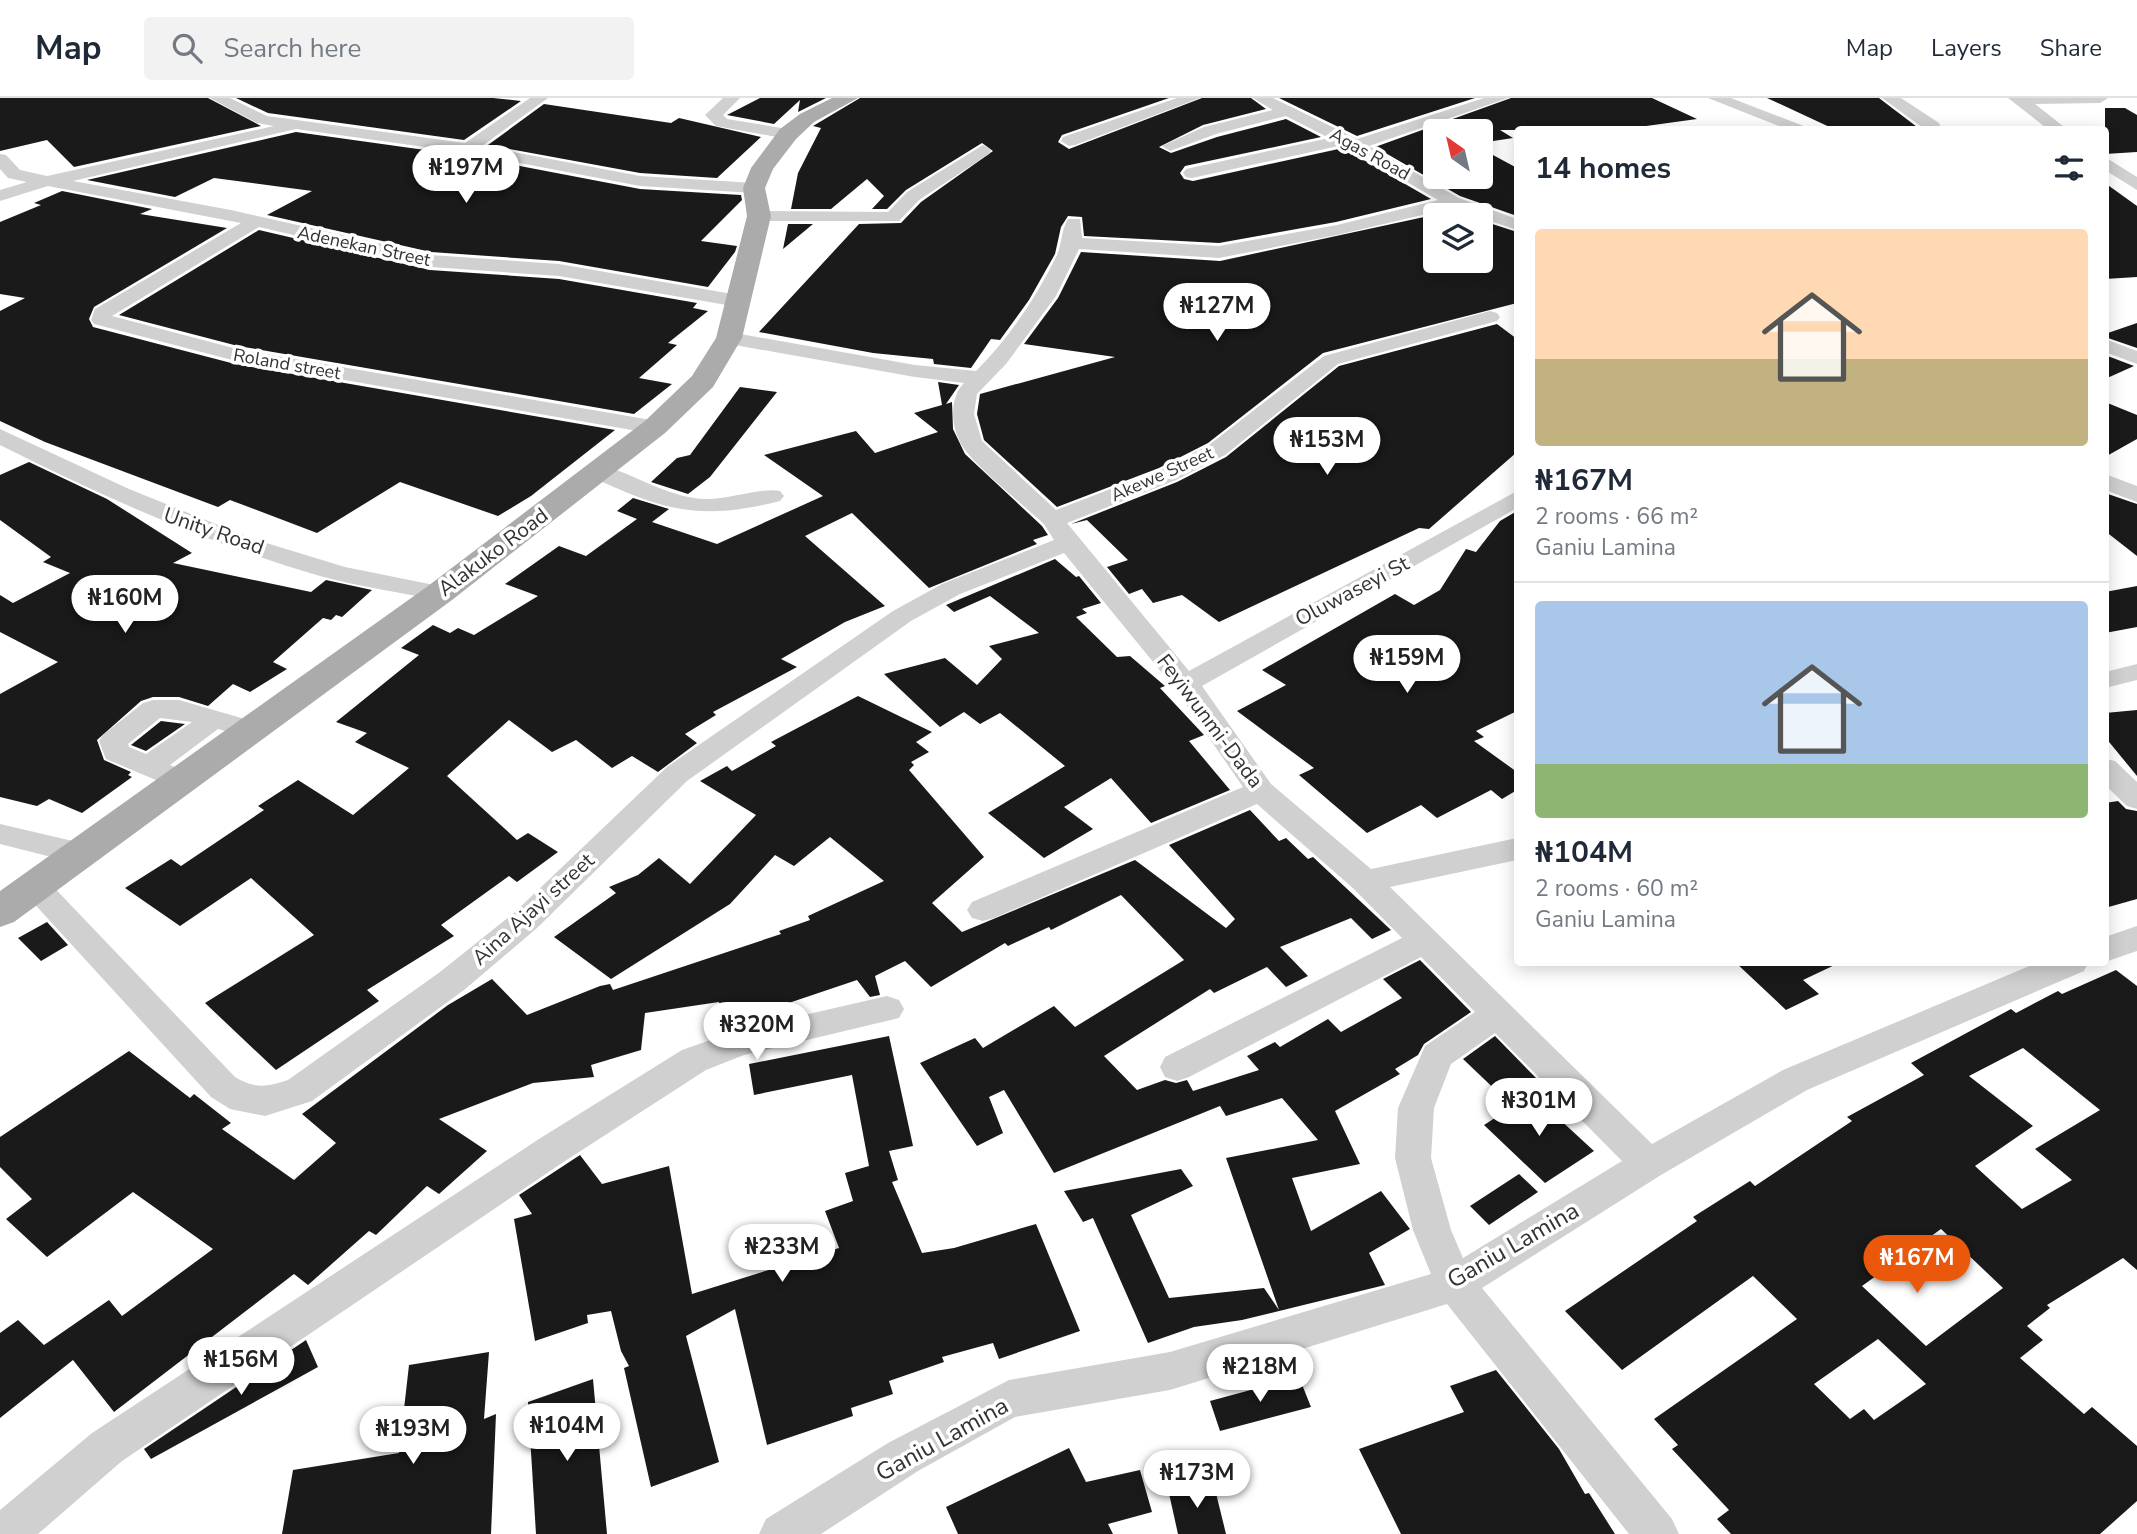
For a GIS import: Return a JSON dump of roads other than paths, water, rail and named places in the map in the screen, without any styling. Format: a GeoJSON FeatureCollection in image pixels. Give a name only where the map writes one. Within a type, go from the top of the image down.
{"type":"FeatureCollection","features":[{"type":"Feature","properties":{"kind":"main road","name":"Alakuko Road"},"geometry":{"type":"LineString","coordinates":[[0,912],[440,593],[600,472],[655,427],[703,381],[729,338],[762,168],[788,134],[807,118],[848,98]]}},
{"type":"Feature","properties":{"kind":"street"},"geometry":{"type":"LineString","coordinates":[[218,98],[262,120],[468,148],[756,202],[893,217],[938,177],[983,150]]}},
{"type":"Feature","properties":{"kind":"street"},"geometry":{"type":"LineString","coordinates":[[468,148],[540,98]]}},
{"type":"Feature","properties":{"kind":"street"},"geometry":{"type":"LineString","coordinates":[[732,98],[713,115],[722,122],[788,134]]}},
{"type":"Feature","properties":{"kind":"street"},"geometry":{"type":"LineString","coordinates":[[1069,141],[1192,98]]}},
{"type":"Feature","properties":{"kind":"street","name":"Agas Road"},"geometry":{"type":"LineString","coordinates":[[1261,98],[1350,142],[1453,202],[1508,214]]}},
{"type":"Feature","properties":{"kind":"street"},"geometry":{"type":"LineString","coordinates":[[1192,173],[1350,142],[1500,98]]}},
{"type":"Feature","properties":{"kind":"street"},"geometry":{"type":"LineString","coordinates":[[1716,98],[1795,126]]}},
{"type":"Feature","properties":{"kind":"street"},"geometry":{"type":"LineString","coordinates":[[1890,98],[1933,126]]}},
{"type":"Feature","properties":{"kind":"street"},"geometry":{"type":"LineString","coordinates":[[2017,99],[2101,98]]}},
{"type":"Feature","properties":{"kind":"street"},"geometry":{"type":"LineString","coordinates":[[2017,99],[2054,126]]}},
{"type":"Feature","properties":{"kind":"street"},"geometry":{"type":"LineString","coordinates":[[1170,146],[1210,130],[1288,111]]}},
{"type":"Feature","properties":{"kind":"street"},"geometry":{"type":"LineString","coordinates":[[0,196],[47,181],[300,125]]}},
{"type":"Feature","properties":{"kind":"street","name":"Adenekan Street"},"geometry":{"type":"LineString","coordinates":[[0,159],[14,174],[231,215],[253,223],[431,261],[559,270],[738,301]]}},
{"type":"Feature","properties":{"kind":"street"},"geometry":{"type":"LineString","coordinates":[[2109,165],[2137,186]]}},
{"type":"Feature","properties":{"kind":"street","name":"Feyiwunmi-Dada"},"geometry":{"type":"LineString","coordinates":[[1453,202],[1337,230],[1219,252],[1073,233],[1049,292],[999,360],[978,378],[967,392],[963,414],[971,443],[1060,532],[1186,684],[1261,791],[1365,881],[1648,1164]]}},
{"type":"Feature","properties":{"kind":"street","name":"Roland street"},"geometry":{"type":"LineString","coordinates":[[253,223],[102,313],[101,320],[236,355],[655,427]]}},
{"type":"Feature","properties":{"kind":"street","name":"Akewe Street"},"geometry":{"type":"LineString","coordinates":[[1060,532],[1216,450],[1280,403],[1331,360],[1490,317]]}},
{"type":"Feature","properties":{"kind":"street"},"geometry":{"type":"LineString","coordinates":[[729,338],[915,371],[978,378]]}},
{"type":"Feature","properties":{"kind":"street"},"geometry":{"type":"LineString","coordinates":[[2109,347],[2137,358]]}},
{"type":"Feature","properties":{"kind":"street","name":"Unity Road"},"geometry":{"type":"LineString","coordinates":[[0,436],[95,484],[183,521],[331,571],[440,593]]}},
{"type":"Feature","properties":{"kind":"street"},"geometry":{"type":"LineString","coordinates":[[600,472],[675,504],[725,506],[772,496]]}},
{"type":"Feature","properties":{"kind":"street"},"geometry":{"type":"LineString","coordinates":[[2109,483],[2137,495]]}},
{"type":"Feature","properties":{"kind":"street","name":"Oluwaseyi St"},"geometry":{"type":"LineString","coordinates":[[1186,684],[1272,634],[1465,530],[1514,500]]}},
{"type":"Feature","properties":{"kind":"street","name":"Aina Ajayi street"},"geometry":{"type":"LineString","coordinates":[[34,886],[223,1087],[242,1099],[265,1102],[300,1091],[452,981],[526,920],[677,774],[902,616],[1060,532]]}},
{"type":"Feature","properties":{"kind":"street"},"geometry":{"type":"LineString","coordinates":[[2109,679],[2137,672]]}},
{"type":"Feature","properties":{"kind":"street"},"geometry":{"type":"LineString","coordinates":[[182,781],[116,752],[112,746],[113,741],[153,709],[179,709],[252,730]]}},
{"type":"Feature","properties":{"kind":"street"},"geometry":{"type":"LineString","coordinates":[[149,766],[214,719]]}},
{"type":"Feature","properties":{"kind":"street"},"geometry":{"type":"LineString","coordinates":[[2109,772],[2137,799]]}},
{"type":"Feature","properties":{"kind":"street"},"geometry":{"type":"LineString","coordinates":[[983,910],[1261,791]]}},
{"type":"Feature","properties":{"kind":"street"},"geometry":{"type":"LineString","coordinates":[[0,834],[83,854]]}},
{"type":"Feature","properties":{"kind":"street"},"geometry":{"type":"LineString","coordinates":[[1365,881],[1514,850]]}},
{"type":"Feature","properties":{"kind":"street"},"geometry":{"type":"LineString","coordinates":[[1177,1067],[1424,942]]}},
{"type":"Feature","properties":{"kind":"street","name":"Ganiu Lamina"},"geometry":{"type":"LineString","coordinates":[[781,1534],[903,1457],[1009,1399],[1170,1371],[1455,1284],[1648,1164],[1795,1080],[2064,966]]}},
{"type":"Feature","properties":{"kind":"street"},"geometry":{"type":"LineString","coordinates":[[5,1534],[107,1447],[552,1150],[694,1060],[739,1043],[887,1009]]}},
{"type":"Feature","properties":{"kind":"street"},"geometry":{"type":"LineString","coordinates":[[1497,1014],[1437,1056],[1416,1108],[1413,1158],[1432,1230],[1455,1284],[1657,1534]]}}]}
